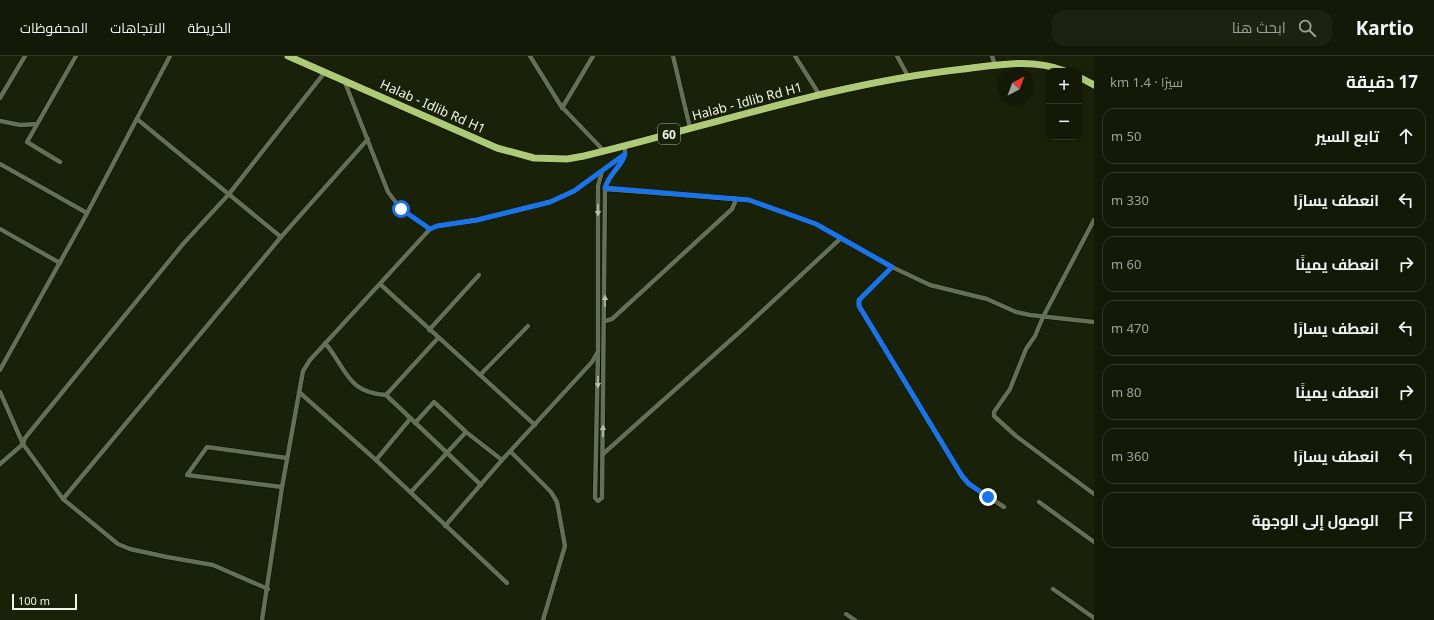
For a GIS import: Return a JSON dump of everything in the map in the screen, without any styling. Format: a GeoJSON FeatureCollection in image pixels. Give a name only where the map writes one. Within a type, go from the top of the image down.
{"type":"FeatureCollection","features":[{"type":"Feature","properties":{"kind":"highway","name":"Halab - Idlib Rd H1"},"geometry":{"type":"LineString","coordinates":[[288,56],[497,148],[534,158],[556,160],[567,159],[625,146],[819,94],[908,76],[995,65],[1030,63],[1046,64],[1057,68]]}},
{"type":"Feature","properties":{"kind":"highway"},"geometry":{"type":"LineString","coordinates":[[1082,79],[1094,85]]}},
{"type":"Feature","properties":{"kind":"street"},"geometry":{"type":"LineString","coordinates":[[0,98],[25,56]]}},
{"type":"Feature","properties":{"kind":"street"},"geometry":{"type":"LineString","coordinates":[[60,162],[27,142],[76,56]]}},
{"type":"Feature","properties":{"kind":"street"},"geometry":{"type":"LineString","coordinates":[[0,370],[60,263],[170,56]]}},
{"type":"Feature","properties":{"kind":"street"},"geometry":{"type":"LineString","coordinates":[[530,56],[562,108],[604,151]]}},
{"type":"Feature","properties":{"kind":"street"},"geometry":{"type":"LineString","coordinates":[[562,108],[593,56]]}},
{"type":"Feature","properties":{"kind":"street"},"geometry":{"type":"LineString","coordinates":[[673,56],[690,128]]}},
{"type":"Feature","properties":{"kind":"street"},"geometry":{"type":"LineString","coordinates":[[795,56],[819,94]]}},
{"type":"Feature","properties":{"kind":"street"},"geometry":{"type":"LineString","coordinates":[[897,56],[908,76]]}},
{"type":"Feature","properties":{"kind":"street"},"geometry":{"type":"LineString","coordinates":[[992,56],[995,65]]}},
{"type":"Feature","properties":{"kind":"street"},"geometry":{"type":"LineString","coordinates":[[0,464],[23,444],[25,438],[49,408],[183,244],[229,194],[325,72]]}},
{"type":"Feature","properties":{"kind":"street"},"geometry":{"type":"LineString","coordinates":[[344,80],[354,108],[368,139],[382,180],[394,201],[401,209],[430,229]]}},
{"type":"Feature","properties":{"kind":"street"},"geometry":{"type":"LineString","coordinates":[[136,119],[281,237]]}},
{"type":"Feature","properties":{"kind":"street"},"geometry":{"type":"LineString","coordinates":[[0,121],[3,123],[20,125],[37,124]]}},
{"type":"Feature","properties":{"kind":"street"},"geometry":{"type":"LineString","coordinates":[[63,499],[281,237],[368,139]]}},
{"type":"Feature","properties":{"kind":"street"},"geometry":{"type":"LineString","coordinates":[[602,171],[598,186],[598,352],[595,498],[598,502],[602,498],[603,454],[605,188],[610,174],[624,159],[625,146]]}},
{"type":"Feature","properties":{"kind":"street"},"geometry":{"type":"LineString","coordinates":[[262,620],[268,589],[282,487],[303,370],[310,360],[430,229],[437,226],[477,220],[550,202],[574,191],[625,154]]}},
{"type":"Feature","properties":{"kind":"street"},"geometry":{"type":"LineString","coordinates":[[0,164],[87,213]]}},
{"type":"Feature","properties":{"kind":"street"},"geometry":{"type":"LineString","coordinates":[[605,188],[749,200],[810,221],[892,267],[930,285],[987,299],[1016,312],[1043,317],[1094,322]]}},
{"type":"Feature","properties":{"kind":"street"},"geometry":{"type":"LineString","coordinates":[[605,321],[612,319],[732,209],[735,202],[734,198]]}},
{"type":"Feature","properties":{"kind":"street"},"geometry":{"type":"LineString","coordinates":[[1094,220],[1043,317],[1035,336],[1021,360],[1012,385],[994,416],[1016,436],[1094,494]]}},
{"type":"Feature","properties":{"kind":"street"},"geometry":{"type":"LineString","coordinates":[[0,229],[60,263]]}},
{"type":"Feature","properties":{"kind":"street"},"geometry":{"type":"LineString","coordinates":[[603,454],[744,329],[841,238]]}},
{"type":"Feature","properties":{"kind":"street"},"geometry":{"type":"LineString","coordinates":[[892,267],[859,300],[859,306],[962,476],[969,484],[1004,507]]}},
{"type":"Feature","properties":{"kind":"street"},"geometry":{"type":"LineString","coordinates":[[430,330],[479,275]]}},
{"type":"Feature","properties":{"kind":"street"},"geometry":{"type":"LineString","coordinates":[[380,284],[535,425]]}},
{"type":"Feature","properties":{"kind":"street"},"geometry":{"type":"LineString","coordinates":[[480,375],[528,326]]}},
{"type":"Feature","properties":{"kind":"street"},"geometry":{"type":"LineString","coordinates":[[386,395],[438,338]]}},
{"type":"Feature","properties":{"kind":"street"},"geometry":{"type":"LineString","coordinates":[[325,343],[356,388],[366,393],[386,395],[481,485]]}},
{"type":"Feature","properties":{"kind":"street"},"geometry":{"type":"LineString","coordinates":[[445,526],[502,460],[511,452],[592,362],[598,352],[605,345]]}},
{"type":"Feature","properties":{"kind":"street"},"geometry":{"type":"LineString","coordinates":[[0,392],[23,444],[63,499],[118,544],[130,549],[213,565],[268,589]]}},
{"type":"Feature","properties":{"kind":"street"},"geometry":{"type":"LineString","coordinates":[[299,392],[411,492],[445,526],[507,583]]}},
{"type":"Feature","properties":{"kind":"street"},"geometry":{"type":"LineString","coordinates":[[415,423],[434,402],[466,432],[502,460]]}},
{"type":"Feature","properties":{"kind":"street"},"geometry":{"type":"LineString","coordinates":[[376,460],[410,418]]}},
{"type":"Feature","properties":{"kind":"street"},"geometry":{"type":"LineString","coordinates":[[411,492],[466,432]]}},
{"type":"Feature","properties":{"kind":"street"},"geometry":{"type":"LineString","coordinates":[[282,487],[187,475],[207,447],[287,458]]}},
{"type":"Feature","properties":{"kind":"street"},"geometry":{"type":"LineString","coordinates":[[511,452],[551,492],[557,502],[565,546],[543,620]]}},
{"type":"Feature","properties":{"kind":"street"},"geometry":{"type":"LineString","coordinates":[[1039,502],[1094,542]]}},
{"type":"Feature","properties":{"kind":"street"},"geometry":{"type":"LineString","coordinates":[[1053,589],[1094,618]]}},
{"type":"Feature","properties":{"kind":"street"},"geometry":{"type":"LineString","coordinates":[[846,614],[855,620]]}},
{"type":"Feature","properties":{"kind":"route"},"geometry":{"type":"LineString","coordinates":[[401,209],[430,229],[437,226],[477,220],[536,206],[564,197],[625,154],[624,159],[610,174],[605,188],[749,200],[810,221],[870,253],[892,267],[886,271],[859,300],[859,306],[915,396],[962,476],[969,484],[988,497]]}}]}
